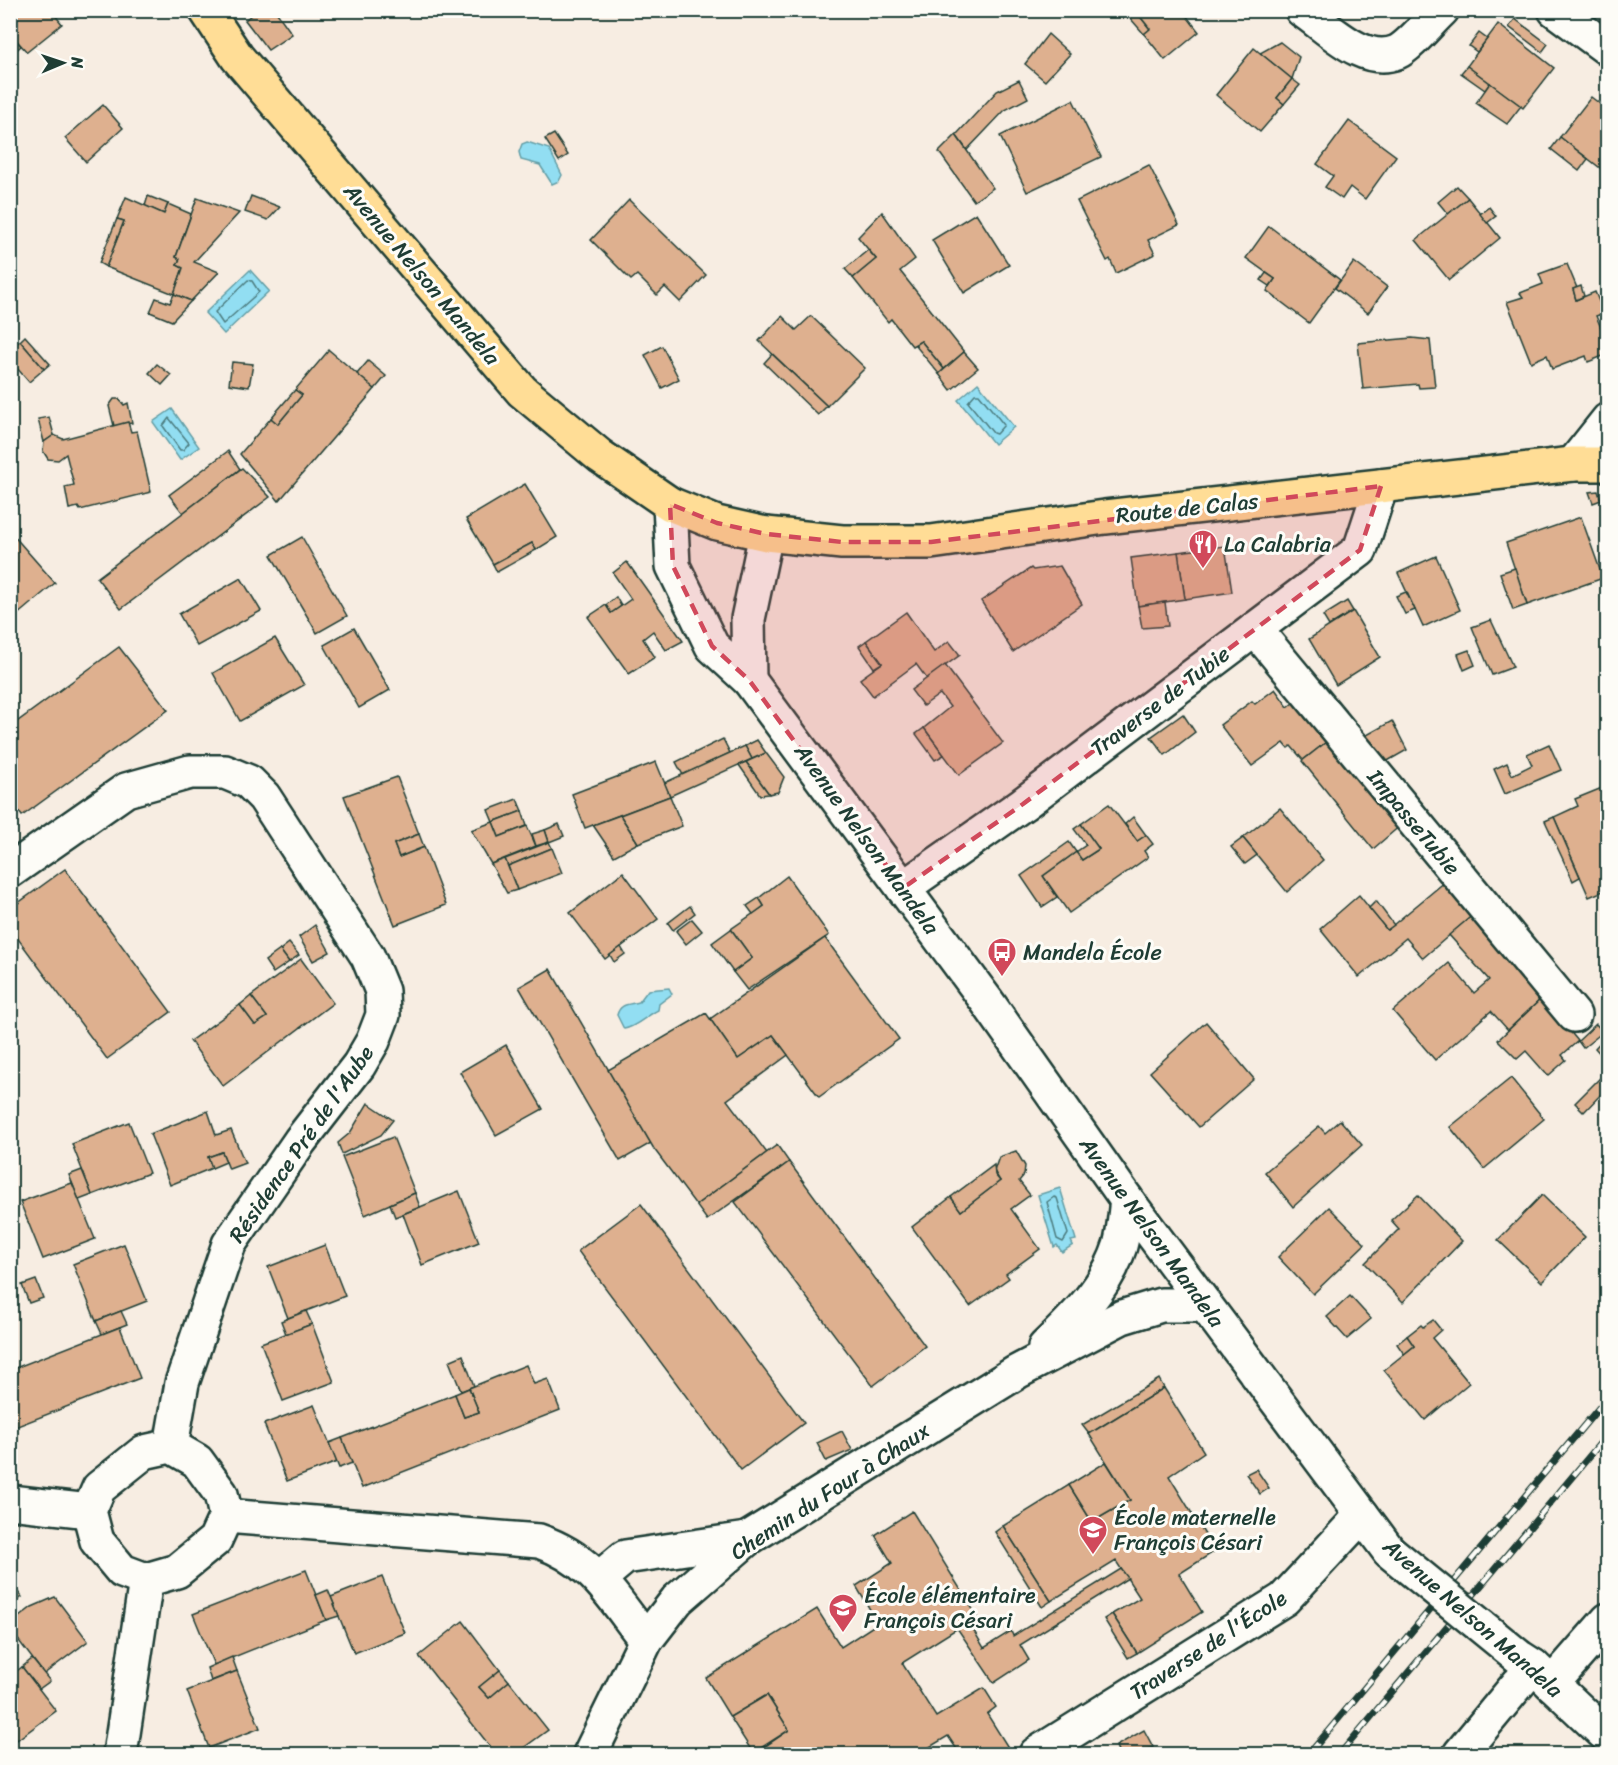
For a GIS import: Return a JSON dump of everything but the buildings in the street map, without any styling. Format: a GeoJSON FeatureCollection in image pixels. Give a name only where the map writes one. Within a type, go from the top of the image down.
{"type":"FeatureCollection","features":[{"type":"Feature","properties":{"kind":"main road","name":"Avenue Nelson Mandela"},"geometry":{"type":"LineString","coordinates":[[206,10],[237,57],[522,391],[600,456],[670,504],[717,523],[766,534]]}},
{"type":"Feature","properties":{"kind":"main road","name":"Route de Calas"},"geometry":{"type":"LineString","coordinates":[[766,534],[842,542],[931,542],[1105,517],[1382,486],[1598,468]]}},
{"type":"Feature","properties":{"kind":"street"},"geometry":{"type":"LineString","coordinates":[[1302,10],[1361,51],[1376,56],[1398,51],[1442,10]]}},
{"type":"Feature","properties":{"kind":"street"},"geometry":{"type":"LineString","coordinates":[[1556,10],[1608,49]]}},
{"type":"Feature","properties":{"kind":"street"},"geometry":{"type":"LineString","coordinates":[[1598,468],[1608,420]]}},
{"type":"Feature","properties":{"kind":"street","name":"Traverse de Tubie"},"geometry":{"type":"LineString","coordinates":[[903,888],[1023,804],[1360,550],[1382,486]]}},
{"type":"Feature","properties":{"kind":"street","name":"Avenue Nelson Mandela"},"geometry":{"type":"LineString","coordinates":[[670,504],[673,566],[712,646],[749,680],[903,888],[1127,1200],[1389,1551],[1535,1669],[1608,1737]]}},
{"type":"Feature","properties":{"kind":"street"},"geometry":{"type":"LineString","coordinates":[[749,680],[748,619],[766,534]]}},
{"type":"Feature","properties":{"kind":"street","name":"ImpasseTubie"},"geometry":{"type":"LineString","coordinates":[[1255,629],[1574,1015]]}},
{"type":"Feature","properties":{"kind":"street","name":"Résidence Pré de l'Aube"},"geometry":{"type":"LineString","coordinates":[[10,872],[126,790],[190,772],[225,772],[249,782],[264,797],[368,957],[382,991],[383,1015],[364,1057],[300,1141],[230,1244],[182,1383],[171,1446]]}},
{"type":"Feature","properties":{"kind":"street","name":"Chemin du Four à Chaux"},"geometry":{"type":"LineString","coordinates":[[1017,1372],[1066,1327],[1100,1287],[1120,1246],[1127,1200]]}},
{"type":"Feature","properties":{"kind":"street","name":"Chemin du Four à Chaux"},"geometry":{"type":"LineString","coordinates":[[590,1755],[646,1640],[677,1600],[747,1539],[1017,1372],[1122,1317],[1161,1305],[1205,1305]]}},
{"type":"Feature","properties":{"kind":"street"},"geometry":{"type":"LineString","coordinates":[[171,1446],[197,1461],[221,1494],[226,1516],[214,1540],[177,1571],[146,1580],[123,1571],[97,1541],[89,1511],[99,1488],[144,1452],[171,1446]]}},
{"type":"Feature","properties":{"kind":"street"},"geometry":{"type":"LineString","coordinates":[[10,1502],[89,1511]]}},
{"type":"Feature","properties":{"kind":"street","name":"Traverse de l'École"},"geometry":{"type":"LineString","coordinates":[[1036,1755],[1284,1599],[1362,1515]]}},
{"type":"Feature","properties":{"kind":"street"},"geometry":{"type":"LineString","coordinates":[[226,1516],[539,1541],[564,1550],[600,1578],[646,1640]]}},
{"type":"Feature","properties":{"kind":"street"},"geometry":{"type":"LineString","coordinates":[[600,1578],[625,1557],[747,1539]]}},
{"type":"Feature","properties":{"kind":"street"},"geometry":{"type":"LineString","coordinates":[[120,1755],[146,1580]]}},
{"type":"Feature","properties":{"kind":"street"},"geometry":{"type":"LineString","coordinates":[[1460,1755],[1535,1669],[1608,1620]]}},
{"type":"Feature","properties":{"kind":"highlighted area"},"geometry":{"type":"Polygon","coordinates":[[[1381,486],[1360,550],[1023,804],[903,888],[749,680],[712,646],[673,566],[670,504],[717,523],[766,534],[842,542],[931,542],[1381,486]]]}},
{"type":"Feature","properties":{"kind":"water"},"geometry":{"type":"Polygon","coordinates":[[[527,142],[549,149],[562,175],[559,181],[552,184],[540,165],[521,160],[519,152],[522,144],[527,142]]]}},
{"type":"Feature","properties":{"kind":"water"},"geometry":{"type":"Polygon","coordinates":[[[250,270],[269,291],[224,334],[205,313],[250,270]]]}},
{"type":"Feature","properties":{"kind":"water"},"geometry":{"type":"Polygon","coordinates":[[[978,383],[1014,427],[994,444],[958,400],[978,383]]]}},
{"type":"Feature","properties":{"kind":"water"},"geometry":{"type":"Polygon","coordinates":[[[172,409],[199,447],[180,460],[153,422],[172,409]]]}},
{"type":"Feature","properties":{"kind":"water"},"geometry":{"type":"Polygon","coordinates":[[[669,988],[672,994],[659,1004],[658,1010],[624,1029],[617,1015],[620,1008],[639,1002],[648,990],[669,988]]]}},
{"type":"Feature","properties":{"kind":"water"},"geometry":{"type":"Polygon","coordinates":[[[1060,1188],[1076,1240],[1071,1241],[1073,1245],[1062,1252],[1057,1245],[1054,1247],[1038,1195],[1060,1188]]]}},
{"type":"Feature","properties":{"kind":"railway"},"geometry":{"type":"LineString","coordinates":[[1309,1754],[1608,1397]]}},
{"type":"Feature","properties":{"kind":"railway"},"geometry":{"type":"LineString","coordinates":[[1340,1754],[1608,1434]]}},
{"type":"Feature","properties":{"kind":"place","name":"La Calabria"},"geometry":{"type":"Point","coordinates":[1203,570]}},
{"type":"Feature","properties":{"kind":"place","name":"Mandela École"},"geometry":{"type":"Point","coordinates":[1002,978]}},
{"type":"Feature","properties":{"kind":"place","name":"École maternelle François Césari"},"geometry":{"type":"Point","coordinates":[1093,1556]}},
{"type":"Feature","properties":{"kind":"place","name":"École élémentaire François Césari"},"geometry":{"type":"Point","coordinates":[843,1634]}}]}
